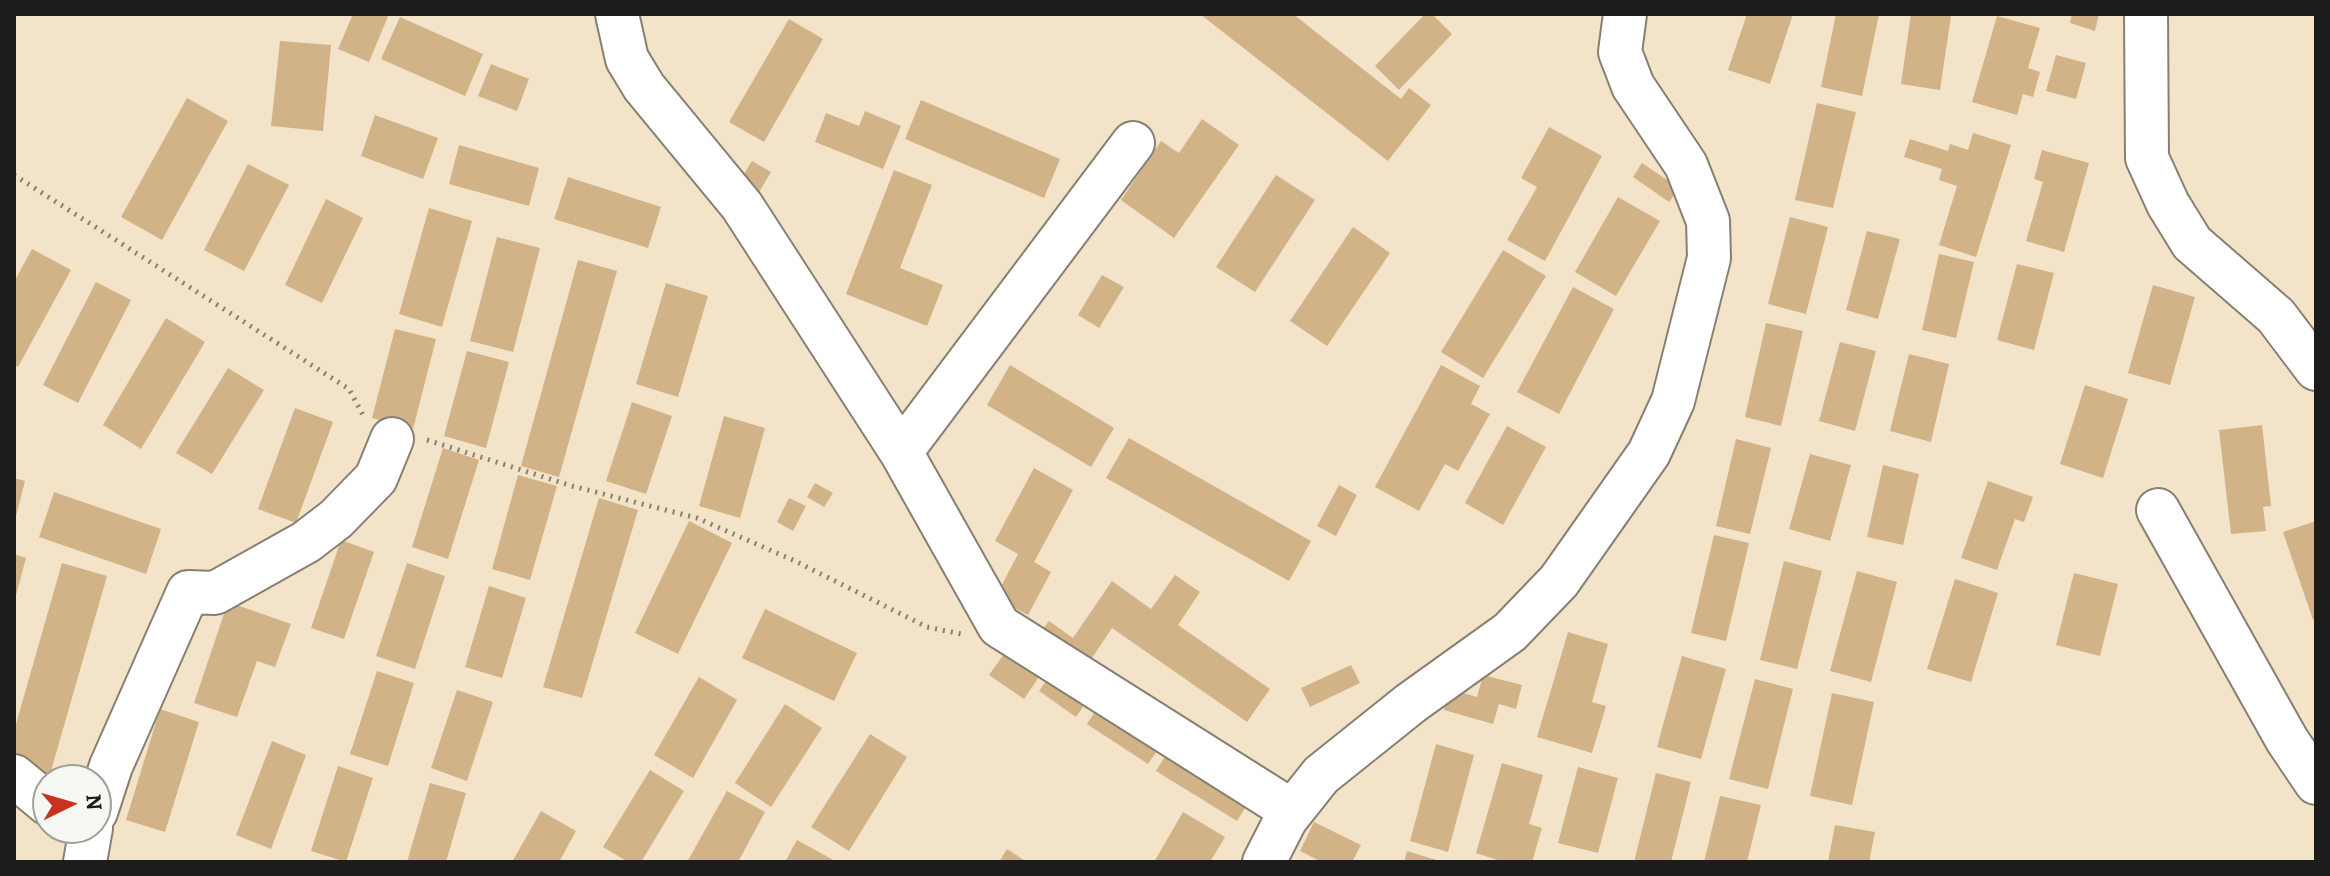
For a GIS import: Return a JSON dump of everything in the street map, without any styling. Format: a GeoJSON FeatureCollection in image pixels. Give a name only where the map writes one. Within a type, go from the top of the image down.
{"type":"FeatureCollection","features":[{"type":"Feature","properties":{"kind":"street"},"geometry":{"type":"LineString","coordinates":[[617,14],[627,59],[644,87],[742,206],[901,452],[999,626],[1292,811]]}},
{"type":"Feature","properties":{"kind":"street"},"geometry":{"type":"LineString","coordinates":[[1264,862],[1292,811],[1321,775],[1399,712],[1510,632],[1559,581],[1649,453],[1673,401],[1709,258],[1708,221],[1686,165],[1633,86],[1620,52],[1625,14]]}},
{"type":"Feature","properties":{"kind":"street"},"geometry":{"type":"LineString","coordinates":[[2146,14],[2147,158],[2168,204],[2192,243],[2276,316],[2316,369]]}},
{"type":"Feature","properties":{"kind":"street"},"geometry":{"type":"LineString","coordinates":[[901,452],[1133,143]]}},
{"type":"Feature","properties":{"kind":"street"},"geometry":{"type":"LineString","coordinates":[[112,764],[188,592],[215,593],[316,535],[376,478],[392,439]]}},
{"type":"Feature","properties":{"kind":"street"},"geometry":{"type":"LineString","coordinates":[[2158,510],[2287,740],[2316,783]]}},
{"type":"Feature","properties":{"kind":"street"},"geometry":{"type":"LineString","coordinates":[[14,776],[32,791]]}},
{"type":"Feature","properties":{"kind":"path"},"geometry":{"type":"LineString","coordinates":[[14,175],[349,389],[366,422],[392,439],[422,439],[572,486],[697,518],[795,561],[927,627],[963,634],[999,626]]}},
{"type":"Feature","properties":{"kind":"building"},"geometry":{"type":"Polygon","coordinates":[[[353,14],[389,14],[369,62],[338,49],[353,14]]]}},
{"type":"Feature","properties":{"kind":"building"},"geometry":{"type":"Polygon","coordinates":[[[1200,14],[1293,14],[1401,99],[1409,88],[1431,105],[1388,161],[1200,14]]]}},
{"type":"Feature","properties":{"kind":"building"},"geometry":{"type":"Polygon","coordinates":[[[1425,14],[1432,14],[1452,34],[1399,90],[1375,66],[1425,14]]]}},
{"type":"Feature","properties":{"kind":"building"},"geometry":{"type":"Polygon","coordinates":[[[1747,14],[1793,14],[1770,84],[1728,70],[1747,14]]]}},
{"type":"Feature","properties":{"kind":"building"},"geometry":{"type":"Polygon","coordinates":[[[1836,14],[1879,14],[1862,96],[1821,87],[1836,14]]]}},
{"type":"Feature","properties":{"kind":"building"},"geometry":{"type":"Polygon","coordinates":[[[1911,14],[1951,16],[1940,90],[1901,84],[1911,14]]]}},
{"type":"Feature","properties":{"kind":"building"},"geometry":{"type":"Polygon","coordinates":[[[2072,14],[2099,14],[2095,31],[2070,23],[2072,14]]]}},
{"type":"Feature","properties":{"kind":"building"},"geometry":{"type":"Polygon","coordinates":[[[1997,16],[2040,28],[2028,68],[2040,72],[2033,97],[2023,94],[2017,115],[1972,102],[1997,16]]]}},
{"type":"Feature","properties":{"kind":"building"},"geometry":{"type":"Polygon","coordinates":[[[400,17],[483,54],[465,96],[381,59],[400,17]]]}},
{"type":"Feature","properties":{"kind":"building"},"geometry":{"type":"Polygon","coordinates":[[[789,19],[823,39],[764,142],[729,122],[789,19]]]}},
{"type":"Feature","properties":{"kind":"building"},"geometry":{"type":"Polygon","coordinates":[[[280,41],[331,45],[323,131],[271,126],[280,41]]]}},
{"type":"Feature","properties":{"kind":"building"},"geometry":{"type":"Polygon","coordinates":[[[2056,55],[2086,63],[2076,99],[2046,91],[2056,55]]]}},
{"type":"Feature","properties":{"kind":"building"},"geometry":{"type":"Polygon","coordinates":[[[491,64],[529,79],[517,111],[478,96],[491,64]]]}},
{"type":"Feature","properties":{"kind":"building"},"geometry":{"type":"Polygon","coordinates":[[[187,98],[228,121],[162,240],[121,217],[187,98]]]}},
{"type":"Feature","properties":{"kind":"building"},"geometry":{"type":"Polygon","coordinates":[[[921,100],[1060,159],[1044,198],[905,139],[921,100]]]}},
{"type":"Feature","properties":{"kind":"building"},"geometry":{"type":"Polygon","coordinates":[[[1817,103],[1856,112],[1833,208],[1795,200],[1817,103]]]}},
{"type":"Feature","properties":{"kind":"building"},"geometry":{"type":"Polygon","coordinates":[[[865,111],[901,126],[883,169],[815,142],[826,113],[859,126],[865,111]]]}},
{"type":"Feature","properties":{"kind":"building"},"geometry":{"type":"Polygon","coordinates":[[[375,115],[438,138],[423,179],[361,156],[375,115]]]}},
{"type":"Feature","properties":{"kind":"building"},"geometry":{"type":"Polygon","coordinates":[[[1202,119],[1239,145],[1174,238],[1121,200],[1161,141],[1179,153],[1202,119]]]}},
{"type":"Feature","properties":{"kind":"building"},"geometry":{"type":"Polygon","coordinates":[[[1549,127],[1602,156],[1545,261],[1507,240],[1537,187],[1521,178],[1549,127]]]}},
{"type":"Feature","properties":{"kind":"building"},"geometry":{"type":"Polygon","coordinates":[[[1973,133],[2011,145],[1976,257],[1939,245],[1957,186],[1939,180],[1942,169],[1904,157],[1910,139],[1948,151],[1950,144],[1968,150],[1973,133]]]}},
{"type":"Feature","properties":{"kind":"building"},"geometry":{"type":"Polygon","coordinates":[[[459,145],[539,168],[529,206],[449,184],[459,145]]]}},
{"type":"Feature","properties":{"kind":"building"},"geometry":{"type":"Polygon","coordinates":[[[2042,150],[2089,163],[2064,252],[2026,241],[2043,182],[2034,179],[2042,150]]]}},
{"type":"Feature","properties":{"kind":"building"},"geometry":{"type":"Polygon","coordinates":[[[752,161],[771,172],[755,199],[736,187],[752,161]]]}},
{"type":"Feature","properties":{"kind":"building"},"geometry":{"type":"Polygon","coordinates":[[[1642,163],[1679,188],[1669,202],[1633,177],[1642,163]]]}},
{"type":"Feature","properties":{"kind":"building"},"geometry":{"type":"Polygon","coordinates":[[[248,164],[289,185],[244,271],[204,250],[248,164]]]}},
{"type":"Feature","properties":{"kind":"building"},"geometry":{"type":"Polygon","coordinates":[[[894,170],[932,185],[900,268],[943,285],[927,326],[846,294],[894,170]]]}},
{"type":"Feature","properties":{"kind":"building"},"geometry":{"type":"Polygon","coordinates":[[[1276,175],[1315,200],[1255,292],[1216,267],[1276,175]]]}},
{"type":"Feature","properties":{"kind":"building"},"geometry":{"type":"Polygon","coordinates":[[[568,177],[661,207],[648,248],[554,219],[568,177]]]}},
{"type":"Feature","properties":{"kind":"building"},"geometry":{"type":"Polygon","coordinates":[[[1618,197],[1660,221],[1616,296],[1575,272],[1618,197]]]}},
{"type":"Feature","properties":{"kind":"building"},"geometry":{"type":"Polygon","coordinates":[[[326,199],[363,218],[322,303],[285,285],[326,199]]]}},
{"type":"Feature","properties":{"kind":"building"},"geometry":{"type":"Polygon","coordinates":[[[429,208],[472,221],[442,327],[399,314],[429,208]]]}},
{"type":"Feature","properties":{"kind":"building"},"geometry":{"type":"Polygon","coordinates":[[[1790,217],[1828,227],[1806,314],[1768,304],[1790,217]]]}},
{"type":"Feature","properties":{"kind":"building"},"geometry":{"type":"Polygon","coordinates":[[[1353,227],[1390,253],[1327,346],[1290,321],[1353,227]]]}},
{"type":"Feature","properties":{"kind":"building"},"geometry":{"type":"Polygon","coordinates":[[[1867,231],[1900,239],[1878,319],[1846,310],[1867,231]]]}},
{"type":"Feature","properties":{"kind":"building"},"geometry":{"type":"Polygon","coordinates":[[[497,237],[540,248],[513,352],[470,341],[497,237]]]}},
{"type":"Feature","properties":{"kind":"building"},"geometry":{"type":"Polygon","coordinates":[[[32,249],[71,270],[18,367],[14,365],[14,282],[32,249]]]}},
{"type":"Feature","properties":{"kind":"building"},"geometry":{"type":"Polygon","coordinates":[[[1503,250],[1546,276],[1483,378],[1441,352],[1503,250]]]}},
{"type":"Feature","properties":{"kind":"building"},"geometry":{"type":"Polygon","coordinates":[[[1939,254],[1974,262],[1956,338],[1922,330],[1939,254]]]}},
{"type":"Feature","properties":{"kind":"building"},"geometry":{"type":"Polygon","coordinates":[[[578,260],[617,271],[559,477],[521,466],[578,260]]]}},
{"type":"Feature","properties":{"kind":"building"},"geometry":{"type":"Polygon","coordinates":[[[2017,264],[2054,273],[2034,350],[1997,340],[2017,264]]]}},
{"type":"Feature","properties":{"kind":"building"},"geometry":{"type":"Polygon","coordinates":[[[1102,275],[1124,287],[1099,328],[1078,315],[1102,275]]]}},
{"type":"Feature","properties":{"kind":"building"},"geometry":{"type":"Polygon","coordinates":[[[96,282],[131,300],[78,403],[43,385],[96,282]]]}},
{"type":"Feature","properties":{"kind":"building"},"geometry":{"type":"Polygon","coordinates":[[[666,283],[708,296],[678,397],[636,384],[666,283]]]}},
{"type":"Feature","properties":{"kind":"building"},"geometry":{"type":"Polygon","coordinates":[[[2153,285],[2195,297],[2170,385],[2128,373],[2153,285]]]}},
{"type":"Feature","properties":{"kind":"building"},"geometry":{"type":"Polygon","coordinates":[[[1573,287],[1614,309],[1559,414],[1517,392],[1573,287]]]}},
{"type":"Feature","properties":{"kind":"building"},"geometry":{"type":"Polygon","coordinates":[[[166,318],[205,342],[141,449],[103,425],[166,318]]]}},
{"type":"Feature","properties":{"kind":"building"},"geometry":{"type":"Polygon","coordinates":[[[1766,323],[1803,331],[1781,426],[1745,417],[1766,323]]]}},
{"type":"Feature","properties":{"kind":"building"},"geometry":{"type":"Polygon","coordinates":[[[395,329],[436,339],[413,429],[372,418],[395,329]]]}},
{"type":"Feature","properties":{"kind":"building"},"geometry":{"type":"Polygon","coordinates":[[[1840,342],[1876,351],[1855,431],[1819,421],[1840,342]]]}},
{"type":"Feature","properties":{"kind":"building"},"geometry":{"type":"Polygon","coordinates":[[[467,351],[509,362],[486,448],[444,436],[467,351]]]}},
{"type":"Feature","properties":{"kind":"building"},"geometry":{"type":"Polygon","coordinates":[[[1909,354],[1949,364],[1931,442],[1890,431],[1909,354]]]}},
{"type":"Feature","properties":{"kind":"building"},"geometry":{"type":"Polygon","coordinates":[[[1010,365],[1114,428],[1091,467],[987,405],[1010,365]]]}},
{"type":"Feature","properties":{"kind":"building"},"geometry":{"type":"Polygon","coordinates":[[[1441,365],[1480,386],[1471,404],[1490,414],[1458,471],[1445,464],[1419,511],[1375,487],[1441,365]]]}},
{"type":"Feature","properties":{"kind":"building"},"geometry":{"type":"Polygon","coordinates":[[[228,368],[264,390],[212,474],[176,453],[228,368]]]}},
{"type":"Feature","properties":{"kind":"building"},"geometry":{"type":"Polygon","coordinates":[[[2085,385],[2128,399],[2103,478],[2060,464],[2085,385]]]}},
{"type":"Feature","properties":{"kind":"building"},"geometry":{"type":"Polygon","coordinates":[[[632,402],[672,416],[646,494],[606,481],[632,402]]]}},
{"type":"Feature","properties":{"kind":"building"},"geometry":{"type":"Polygon","coordinates":[[[295,408],[333,422],[296,523],[258,509],[295,408]]]}},
{"type":"Feature","properties":{"kind":"building"},"geometry":{"type":"Polygon","coordinates":[[[724,416],[765,428],[740,518],[699,506],[724,416]]]}},
{"type":"Feature","properties":{"kind":"building"},"geometry":{"type":"Polygon","coordinates":[[[2262,425],[2271,506],[2263,507],[2266,531],[2231,534],[2219,430],[2262,425]]]}},
{"type":"Feature","properties":{"kind":"building"},"geometry":{"type":"Polygon","coordinates":[[[1507,426],[1546,447],[1503,525],[1465,503],[1507,426]]]}},
{"type":"Feature","properties":{"kind":"building"},"geometry":{"type":"Polygon","coordinates":[[[1129,438],[1311,541],[1289,581],[1106,478],[1129,438]]]}},
{"type":"Feature","properties":{"kind":"building"},"geometry":{"type":"Polygon","coordinates":[[[1736,439],[1771,448],[1750,534],[1716,526],[1736,439]]]}},
{"type":"Feature","properties":{"kind":"building"},"geometry":{"type":"Polygon","coordinates":[[[443,448],[479,460],[448,559],[412,547],[443,448]]]}},
{"type":"Feature","properties":{"kind":"building"},"geometry":{"type":"Polygon","coordinates":[[[1810,454],[1851,465],[1830,541],[1789,529],[1810,454]]]}},
{"type":"Feature","properties":{"kind":"building"},"geometry":{"type":"Polygon","coordinates":[[[1883,465],[1919,474],[1903,545],[1867,537],[1883,465]]]}},
{"type":"Feature","properties":{"kind":"building"},"geometry":{"type":"Polygon","coordinates":[[[1034,468],[1073,490],[1034,562],[1051,572],[1028,615],[995,598],[1018,554],[995,541],[1034,468]]]}},
{"type":"Feature","properties":{"kind":"building"},"geometry":{"type":"Polygon","coordinates":[[[518,475],[557,486],[530,580],[492,569],[518,475]]]}},
{"type":"Feature","properties":{"kind":"building"},"geometry":{"type":"Polygon","coordinates":[[[14,478],[25,481],[15,520],[14,519],[14,478]]]}},
{"type":"Feature","properties":{"kind":"building"},"geometry":{"type":"Polygon","coordinates":[[[1988,481],[2033,497],[2024,522],[2015,519],[1997,570],[1961,558],[1988,481]]]}},
{"type":"Feature","properties":{"kind":"building"},"geometry":{"type":"Polygon","coordinates":[[[815,483],[833,493],[824,507],[807,497],[815,483]]]}},
{"type":"Feature","properties":{"kind":"building"},"geometry":{"type":"Polygon","coordinates":[[[1339,485],[1357,495],[1336,536],[1317,526],[1339,485]]]}},
{"type":"Feature","properties":{"kind":"building"},"geometry":{"type":"Polygon","coordinates":[[[54,492],[161,529],[146,574],[39,537],[54,492]]]}},
{"type":"Feature","properties":{"kind":"building"},"geometry":{"type":"Polygon","coordinates":[[[599,498],[638,510],[582,698],[543,687],[599,498]]]}},
{"type":"Feature","properties":{"kind":"building"},"geometry":{"type":"Polygon","coordinates":[[[789,498],[806,506],[793,531],[777,522],[789,498]]]}},
{"type":"Feature","properties":{"kind":"building"},"geometry":{"type":"Polygon","coordinates":[[[689,521],[732,543],[678,654],[635,633],[689,521]]]}},
{"type":"Feature","properties":{"kind":"building"},"geometry":{"type":"Polygon","coordinates":[[[2316,521],[2316,619],[2313,620],[2283,532],[2316,521]]]}},
{"type":"Feature","properties":{"kind":"building"},"geometry":{"type":"Polygon","coordinates":[[[1714,535],[1749,543],[1726,641],[1691,633],[1714,535]]]}},
{"type":"Feature","properties":{"kind":"building"},"geometry":{"type":"Polygon","coordinates":[[[341,540],[374,552],[344,639],[311,628],[341,540]]]}},
{"type":"Feature","properties":{"kind":"building"},"geometry":{"type":"Polygon","coordinates":[[[14,554],[26,558],[15,599],[14,598],[14,554]]]}},
{"type":"Feature","properties":{"kind":"building"},"geometry":{"type":"Polygon","coordinates":[[[1784,561],[1822,571],[1797,669],[1760,660],[1784,561]]]}},
{"type":"Feature","properties":{"kind":"building"},"geometry":{"type":"Polygon","coordinates":[[[62,563],[107,576],[53,764],[32,764],[32,773],[14,768],[14,731],[62,563]]]}},
{"type":"Feature","properties":{"kind":"building"},"geometry":{"type":"Polygon","coordinates":[[[407,563],[445,576],[415,669],[376,656],[407,563]]]}},
{"type":"Feature","properties":{"kind":"building"},"geometry":{"type":"Polygon","coordinates":[[[1857,571],[1897,582],[1871,682],[1830,671],[1857,571]]]}},
{"type":"Feature","properties":{"kind":"building"},"geometry":{"type":"Polygon","coordinates":[[[2074,573],[2118,584],[2100,656],[2056,645],[2074,573]]]}},
{"type":"Feature","properties":{"kind":"building"},"geometry":{"type":"Polygon","coordinates":[[[1175,575],[1200,592],[1178,625],[1270,689],[1247,722],[1112,628],[1086,667],[1039,634],[1049,621],[1073,638],[1112,581],[1151,609],[1175,575]]]}},
{"type":"Feature","properties":{"kind":"building"},"geometry":{"type":"Polygon","coordinates":[[[1955,579],[1998,593],[1971,682],[1927,669],[1955,579]]]}},
{"type":"Feature","properties":{"kind":"building"},"geometry":{"type":"Polygon","coordinates":[[[489,586],[526,598],[502,678],[465,667],[489,586]]]}},
{"type":"Feature","properties":{"kind":"building"},"geometry":{"type":"Polygon","coordinates":[[[228,602],[291,624],[275,667],[257,661],[237,717],[194,703],[228,602]]]}},
{"type":"Feature","properties":{"kind":"building"},"geometry":{"type":"Polygon","coordinates":[[[765,609],[857,653],[834,701],[742,658],[765,609]]]}},
{"type":"Feature","properties":{"kind":"building"},"geometry":{"type":"Polygon","coordinates":[[[1568,632],[1608,644],[1592,702],[1606,706],[1592,753],[1537,737],[1568,632]]]}},
{"type":"Feature","properties":{"kind":"building"},"geometry":{"type":"Polygon","coordinates":[[[1009,647],[1043,671],[1024,699],[989,675],[1009,647]]]}},
{"type":"Feature","properties":{"kind":"building"},"geometry":{"type":"Polygon","coordinates":[[[1682,656],[1726,669],[1701,759],[1657,747],[1682,656]]]}},
{"type":"Feature","properties":{"kind":"building"},"geometry":{"type":"Polygon","coordinates":[[[1351,665],[1360,683],[1310,707],[1301,688],[1351,665]]]}},
{"type":"Feature","properties":{"kind":"building"},"geometry":{"type":"Polygon","coordinates":[[[377,671],[414,683],[388,766],[350,754],[377,671]]]}},
{"type":"Feature","properties":{"kind":"building"},"geometry":{"type":"Polygon","coordinates":[[[1051,674],[1088,699],[1076,717],[1039,691],[1051,674]]]}},
{"type":"Feature","properties":{"kind":"building"},"geometry":{"type":"Polygon","coordinates":[[[1483,675],[1522,685],[1516,709],[1499,704],[1493,724],[1444,710],[1450,689],[1477,697],[1483,675]]]}},
{"type":"Feature","properties":{"kind":"building"},"geometry":{"type":"Polygon","coordinates":[[[699,677],[737,700],[693,778],[654,755],[699,677]]]}},
{"type":"Feature","properties":{"kind":"building"},"geometry":{"type":"Polygon","coordinates":[[[1755,679],[1793,689],[1768,789],[1729,779],[1755,679]]]}},
{"type":"Feature","properties":{"kind":"building"},"geometry":{"type":"Polygon","coordinates":[[[457,690],[493,702],[467,781],[431,768],[457,690]]]}},
{"type":"Feature","properties":{"kind":"building"},"geometry":{"type":"Polygon","coordinates":[[[1832,693],[1874,702],[1852,805],[1810,796],[1832,693]]]}},
{"type":"Feature","properties":{"kind":"building"},"geometry":{"type":"Polygon","coordinates":[[[785,704],[822,728],[771,807],[735,783],[785,704]]]}},
{"type":"Feature","properties":{"kind":"building"},"geometry":{"type":"Polygon","coordinates":[[[1099,705],[1161,745],[1148,764],[1087,724],[1099,705]]]}},
{"type":"Feature","properties":{"kind":"building"},"geometry":{"type":"Polygon","coordinates":[[[160,709],[199,722],[165,832],[126,820],[160,709]]]}},
{"type":"Feature","properties":{"kind":"building"},"geometry":{"type":"Polygon","coordinates":[[[870,734],[907,757],[849,851],[811,827],[870,734]]]}},
{"type":"Feature","properties":{"kind":"building"},"geometry":{"type":"Polygon","coordinates":[[[272,741],[306,755],[271,849],[236,835],[272,741]]]}},
{"type":"Feature","properties":{"kind":"building"},"geometry":{"type":"Polygon","coordinates":[[[1436,744],[1474,755],[1448,852],[1410,841],[1436,744]]]}},
{"type":"Feature","properties":{"kind":"building"},"geometry":{"type":"Polygon","coordinates":[[[1169,750],[1250,800],[1237,821],[1156,771],[1169,750]]]}},
{"type":"Feature","properties":{"kind":"building"},"geometry":{"type":"Polygon","coordinates":[[[1502,763],[1543,775],[1529,824],[1542,828],[1532,862],[1504,862],[1476,853],[1502,763]]]}},
{"type":"Feature","properties":{"kind":"building"},"geometry":{"type":"Polygon","coordinates":[[[338,766],[373,778],[346,862],[311,851],[338,766]]]}},
{"type":"Feature","properties":{"kind":"building"},"geometry":{"type":"Polygon","coordinates":[[[1578,767],[1618,778],[1598,853],[1558,843],[1578,767]]]}},
{"type":"Feature","properties":{"kind":"building"},"geometry":{"type":"Polygon","coordinates":[[[650,770],[684,791],[641,862],[628,862],[603,847],[650,770]]]}},
{"type":"Feature","properties":{"kind":"building"},"geometry":{"type":"Polygon","coordinates":[[[1656,773],[1691,782],[1671,862],[1634,862],[1656,773]]]}},
{"type":"Feature","properties":{"kind":"building"},"geometry":{"type":"Polygon","coordinates":[[[430,783],[466,793],[446,862],[407,862],[430,783]]]}},
{"type":"Feature","properties":{"kind":"building"},"geometry":{"type":"Polygon","coordinates":[[[727,791],[765,812],[738,862],[687,862],[727,791]]]}},
{"type":"Feature","properties":{"kind":"building"},"geometry":{"type":"Polygon","coordinates":[[[1720,796],[1761,805],[1747,862],[1704,862],[1720,796]]]}},
{"type":"Feature","properties":{"kind":"building"},"geometry":{"type":"Polygon","coordinates":[[[541,811],[576,831],[559,862],[512,862],[541,811]]]}},
{"type":"Feature","properties":{"kind":"building"},"geometry":{"type":"Polygon","coordinates":[[[1183,812],[1225,837],[1210,862],[1154,862],[1183,812]]]}},
{"type":"Feature","properties":{"kind":"building"},"geometry":{"type":"Polygon","coordinates":[[[1314,822],[1361,845],[1352,862],[1322,862],[1300,851],[1314,822]]]}},
{"type":"Feature","properties":{"kind":"building"},"geometry":{"type":"Polygon","coordinates":[[[1835,825],[1875,832],[1869,862],[1828,862],[1835,825]]]}},
{"type":"Feature","properties":{"kind":"building"},"geometry":{"type":"Polygon","coordinates":[[[797,840],[837,862],[785,862],[797,840]]]}},
{"type":"Feature","properties":{"kind":"building"},"geometry":{"type":"Polygon","coordinates":[[[1007,849],[1027,862],[999,862],[1007,849]]]}},
{"type":"Feature","properties":{"kind":"building"},"geometry":{"type":"Polygon","coordinates":[[[1407,851],[1440,861],[1440,862],[1404,862],[1407,851]]]}}]}
